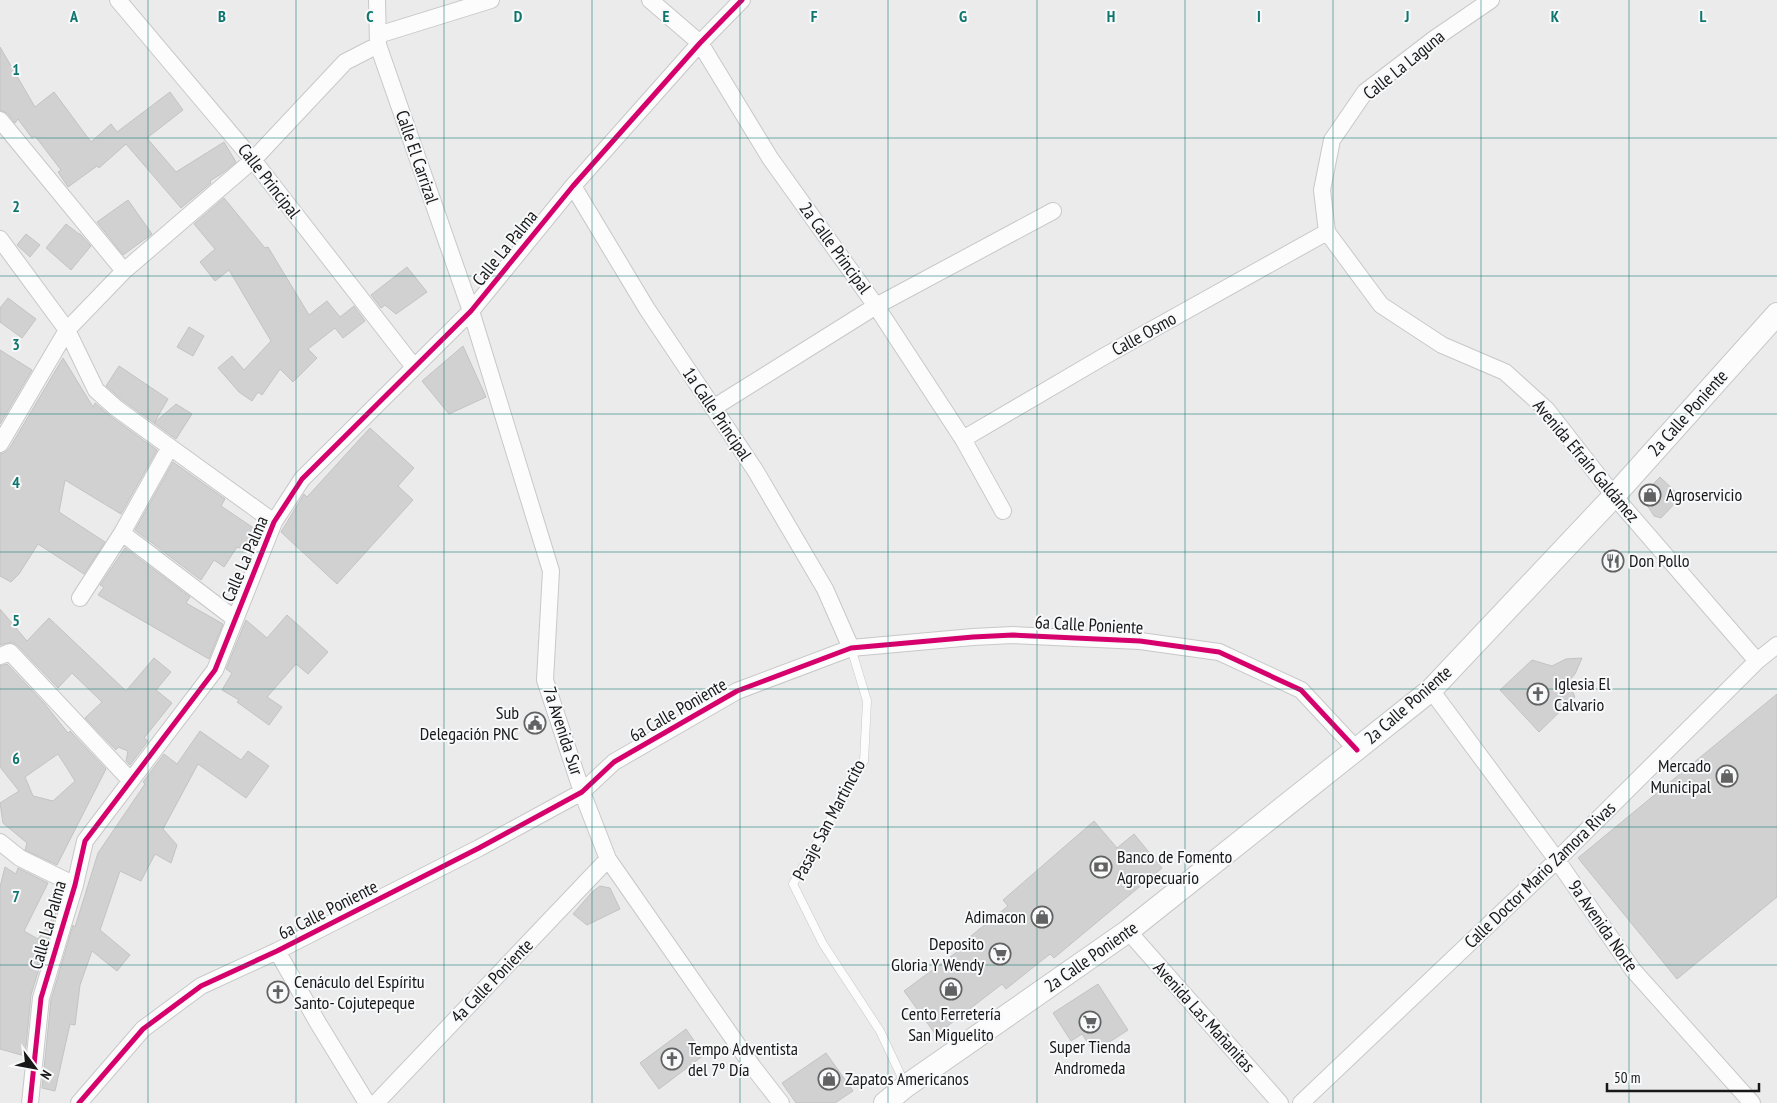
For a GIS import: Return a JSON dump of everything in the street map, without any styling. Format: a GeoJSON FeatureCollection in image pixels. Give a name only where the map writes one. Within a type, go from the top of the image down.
{"type":"FeatureCollection","features":[{"type":"Feature","properties":{"kind":"street","name":"Calle Principal"},"geometry":{"type":"LineString","coordinates":[[118,0],[253,160],[414,367]]}},
{"type":"Feature","properties":{"kind":"street","name":"Calle El Carrizal"},"geometry":{"type":"LineString","coordinates":[[377,0],[378,40],[471,311]]}},
{"type":"Feature","properties":{"kind":"street"},"geometry":{"type":"LineString","coordinates":[[0,444],[67,330],[124,271],[253,160],[345,62],[378,40],[491,0]]}},
{"type":"Feature","properties":{"kind":"street","name":"2a Calle Principal"},"geometry":{"type":"LineString","coordinates":[[650,0],[700,43],[770,158],[876,306],[963,439],[1003,511]]}},
{"type":"Feature","properties":{"kind":"street","name":"Calle La Palma"},"geometry":{"type":"LineString","coordinates":[[30,1103],[41,998],[75,885],[85,841],[214,670],[274,522],[302,479],[471,311],[573,186],[700,43],[742,0]]}},
{"type":"Feature","properties":{"kind":"street","name":"Calle La Laguna"},"geometry":{"type":"LineString","coordinates":[[1327,232],[1322,190],[1332,140],[1366,92],[1434,39],[1491,0]]}},
{"type":"Feature","properties":{"kind":"street"},"geometry":{"type":"LineString","coordinates":[[0,120],[124,271]]}},
{"type":"Feature","properties":{"kind":"street","name":"1a Calle Principal"},"geometry":{"type":"LineString","coordinates":[[573,186],[647,309],[755,470],[826,589],[851,648]]}},
{"type":"Feature","properties":{"kind":"street"},"geometry":{"type":"LineString","coordinates":[[713,408],[876,306],[1054,211]]}},
{"type":"Feature","properties":{"kind":"street","name":"Calle Osmo"},"geometry":{"type":"LineString","coordinates":[[963,439],[1103,357],[1327,232]]}},
{"type":"Feature","properties":{"kind":"street","name":"Avenida Efraín Galdámez"},"geometry":{"type":"LineString","coordinates":[[1327,232],[1381,305],[1442,344],[1505,372],[1547,410],[1614,496],[1757,661]]}},
{"type":"Feature","properties":{"kind":"street"},"geometry":{"type":"LineString","coordinates":[[0,239],[67,330],[96,390],[116,408],[274,522]]}},
{"type":"Feature","properties":{"kind":"street","name":"7a Avenida Sur"},"geometry":{"type":"LineString","coordinates":[[471,311],[551,571],[546,680],[582,792],[608,859],[753,1067],[781,1103]]}},
{"type":"Feature","properties":{"kind":"street","name":"2a Calle Poniente"},"geometry":{"type":"LineString","coordinates":[[885,1103],[906,1086],[1128,931],[1431,690],[1614,496],[1777,314]]}},
{"type":"Feature","properties":{"kind":"street"},"geometry":{"type":"LineString","coordinates":[[80,598],[122,533],[170,447]]}},
{"type":"Feature","properties":{"kind":"street"},"geometry":{"type":"LineString","coordinates":[[122,533],[235,619]]}},
{"type":"Feature","properties":{"kind":"street","name":"6a Calle Poniente"},"geometry":{"type":"LineString","coordinates":[[79,1103],[143,1029],[200,986],[277,951],[479,848],[582,792],[614,762],[737,692],[851,648],[1013,635],[1140,641],[1219,652],[1301,690],[1357,750]]}},
{"type":"Feature","properties":{"kind":"street","name":"Calle Doctor Mario Zamora Rivas"},"geometry":{"type":"LineString","coordinates":[[1301,1103],[1557,860],[1757,661],[1777,645]]}},
{"type":"Feature","properties":{"kind":"street"},"geometry":{"type":"LineString","coordinates":[[0,656],[10,652],[130,780]]}},
{"type":"Feature","properties":{"kind":"street","name":"9a Avenida Norte"},"geometry":{"type":"LineString","coordinates":[[1431,690],[1557,860],[1633,970],[1752,1103]]}},
{"type":"Feature","properties":{"kind":"street"},"geometry":{"type":"LineString","coordinates":[[0,842],[20,858],[75,885]]}},
{"type":"Feature","properties":{"kind":"street","name":"4a Calle Poniente"},"geometry":{"type":"LineString","coordinates":[[376,1103],[608,859]]}},
{"type":"Feature","properties":{"kind":"street","name":"Avenida Las Mañanitas"},"geometry":{"type":"LineString","coordinates":[[1128,931],[1280,1103]]}},
{"type":"Feature","properties":{"kind":"street"},"geometry":{"type":"LineString","coordinates":[[277,951],[318,1024],[367,1103]]}},
{"type":"Feature","properties":{"kind":"lane","name":"Pasaje San Martincito"},"geometry":{"type":"LineString","coordinates":[[851,648],[867,701],[864,761],[793,884],[823,944],[880,1030],[906,1086]]}},
{"type":"Feature","properties":{"kind":"building"},"geometry":{"type":"Polygon","coordinates":[[[0,47],[35,107],[54,92],[91,142],[111,124],[117,132],[170,92],[183,110],[147,138],[176,172],[224,142],[236,162],[210,181],[211,183],[181,208],[126,144],[99,168],[97,166],[68,187],[58,172],[61,170],[35,136],[32,138],[18,119],[15,123],[7,113],[0,110],[0,47]]]}},
{"type":"Feature","properties":{"kind":"building"},"geometry":{"type":"Polygon","coordinates":[[[224,198],[265,248],[268,247],[309,315],[327,301],[340,317],[354,306],[365,321],[343,338],[335,328],[308,349],[317,358],[293,382],[280,369],[262,395],[258,392],[252,401],[239,392],[218,368],[232,356],[244,370],[271,341],[229,270],[215,281],[200,262],[215,249],[194,224],[224,198]]]}},
{"type":"Feature","properties":{"kind":"building"},"geometry":{"type":"Polygon","coordinates":[[[128,200],[152,234],[123,255],[97,222],[128,200]]]}},
{"type":"Feature","properties":{"kind":"building"},"geometry":{"type":"Polygon","coordinates":[[[66,224],[80,234],[91,246],[71,270],[46,248],[66,224]]]}},
{"type":"Feature","properties":{"kind":"building"},"geometry":{"type":"Polygon","coordinates":[[[26,234],[40,245],[30,257],[17,245],[26,234]]]}},
{"type":"Feature","properties":{"kind":"building"},"geometry":{"type":"Polygon","coordinates":[[[407,267],[427,292],[396,314],[385,305],[381,308],[371,295],[407,267]]]}},
{"type":"Feature","properties":{"kind":"building"},"geometry":{"type":"Polygon","coordinates":[[[8,298],[36,319],[22,338],[0,322],[0,308],[8,298]]]}},
{"type":"Feature","properties":{"kind":"building"},"geometry":{"type":"Polygon","coordinates":[[[189,327],[204,336],[193,356],[177,347],[189,327]]]}},
{"type":"Feature","properties":{"kind":"building"},"geometry":{"type":"Polygon","coordinates":[[[463,346],[486,397],[449,414],[422,381],[463,346]]]}},
{"type":"Feature","properties":{"kind":"building"},"geometry":{"type":"Polygon","coordinates":[[[0,350],[32,370],[0,424],[0,350]]]}},
{"type":"Feature","properties":{"kind":"building"},"geometry":{"type":"Polygon","coordinates":[[[63,358],[93,407],[95,403],[157,450],[121,514],[65,480],[59,512],[105,542],[84,574],[38,544],[19,574],[11,582],[0,576],[0,454],[9,449],[63,358]]]}},
{"type":"Feature","properties":{"kind":"building"},"geometry":{"type":"Polygon","coordinates":[[[119,366],[168,399],[154,423],[106,386],[119,366]]]}},
{"type":"Feature","properties":{"kind":"building"},"geometry":{"type":"Polygon","coordinates":[[[176,404],[192,414],[176,439],[154,423],[176,404]]]}},
{"type":"Feature","properties":{"kind":"building"},"geometry":{"type":"Polygon","coordinates":[[[370,428],[414,468],[398,486],[413,500],[337,584],[281,532],[304,494],[307,497],[370,428]]]}},
{"type":"Feature","properties":{"kind":"building"},"geometry":{"type":"Polygon","coordinates":[[[173,462],[225,499],[221,506],[255,529],[250,551],[237,547],[224,567],[214,560],[201,580],[135,530],[173,462]]]}},
{"type":"Feature","properties":{"kind":"building"},"geometry":{"type":"Polygon","coordinates":[[[1660,477],[1681,497],[1661,518],[1654,516],[1645,502],[1644,493],[1660,477]]]}},
{"type":"Feature","properties":{"kind":"building"},"geometry":{"type":"Polygon","coordinates":[[[125,548],[190,597],[186,603],[223,624],[209,659],[98,595],[104,587],[100,585],[125,548]]]}},
{"type":"Feature","properties":{"kind":"building"},"geometry":{"type":"Polygon","coordinates":[[[0,609],[27,641],[49,618],[126,691],[154,658],[171,672],[156,690],[172,703],[144,738],[148,741],[130,765],[126,761],[128,751],[118,747],[116,750],[85,718],[102,702],[72,673],[58,688],[17,645],[12,642],[0,645],[0,609]]]}},
{"type":"Feature","properties":{"kind":"building"},"geometry":{"type":"Polygon","coordinates":[[[287,615],[328,652],[308,674],[296,664],[267,697],[282,707],[269,725],[237,702],[239,700],[222,690],[232,673],[226,669],[246,620],[267,638],[287,615]]]}},
{"type":"Feature","properties":{"kind":"building","name":"Iglesia El Calvario"},"geometry":{"type":"Polygon","coordinates":[[[1582,658],[1575,674],[1568,682],[1575,697],[1539,732],[1500,690],[1532,660],[1552,666],[1566,659],[1582,658]]]}},
{"type":"Feature","properties":{"kind":"building"},"geometry":{"type":"Polygon","coordinates":[[[7,664],[44,703],[68,733],[70,731],[106,769],[57,865],[25,850],[27,843],[3,823],[0,803],[19,791],[0,767],[0,666],[7,664]],[[58,754],[25,777],[33,796],[53,801],[75,781],[58,754]]]}},
{"type":"Feature","properties":{"kind":"building","name":"Mercado Municipal"},"geometry":{"type":"Polygon","coordinates":[[[1777,694],[1777,897],[1677,979],[1578,858],[1777,694]]]}},
{"type":"Feature","properties":{"kind":"building"},"geometry":{"type":"Polygon","coordinates":[[[200,731],[241,760],[248,751],[269,766],[246,798],[198,764],[163,829],[177,845],[171,863],[155,854],[141,881],[120,871],[100,930],[130,955],[117,971],[92,951],[80,985],[75,1025],[70,1024],[55,1091],[42,1088],[51,1000],[73,925],[75,927],[98,853],[145,784],[143,782],[164,754],[177,764],[200,731]]]}},
{"type":"Feature","properties":{"kind":"building"},"geometry":{"type":"Polygon","coordinates":[[[1094,821],[1117,848],[1134,834],[1162,868],[1054,958],[1050,954],[1006,989],[1002,984],[936,1035],[904,991],[969,943],[966,940],[1008,906],[1003,900],[1094,821]]]}},
{"type":"Feature","properties":{"kind":"building"},"geometry":{"type":"Polygon","coordinates":[[[5,867],[16,874],[18,868],[48,883],[24,931],[38,939],[56,913],[31,995],[25,1056],[0,1049],[0,887],[5,867]]]}},
{"type":"Feature","properties":{"kind":"building"},"geometry":{"type":"Polygon","coordinates":[[[600,886],[610,888],[620,909],[587,925],[573,914],[592,892],[600,886]]]}},
{"type":"Feature","properties":{"kind":"building","name":"Super Tienda Andromeda"},"geometry":{"type":"Polygon","coordinates":[[[1098,984],[1128,1030],[1094,1052],[1082,1034],[1071,1041],[1053,1013],[1098,984]]]}},
{"type":"Feature","properties":{"kind":"building","name":"Tempo Adventista del 7º Día"},"geometry":{"type":"Polygon","coordinates":[[[686,1029],[704,1055],[659,1089],[640,1063],[686,1029]]]}},
{"type":"Feature","properties":{"kind":"building"},"geometry":{"type":"Polygon","coordinates":[[[826,1053],[853,1091],[835,1103],[796,1103],[782,1083],[826,1053]]]}},
{"type":"Feature","properties":{"kind":"cycle path"},"geometry":{"type":"LineString","coordinates":[[30,1103],[41,998],[75,885],[85,841],[215,670],[274,522],[302,479],[471,311],[573,186],[700,43],[742,0]]}},
{"type":"Feature","properties":{"kind":"cycle path"},"geometry":{"type":"LineString","coordinates":[[79,1103],[143,1029],[201,986],[277,951],[479,848],[582,792],[614,762],[737,691],[851,648],[1013,635],[1140,641],[1219,652],[1301,690],[1357,750]]}},
{"type":"Feature","properties":{"kind":"place","name":"Agroservicio"},"geometry":{"type":"Point","coordinates":[1650,495]}},
{"type":"Feature","properties":{"kind":"place","name":"Don Pollo"},"geometry":{"type":"Point","coordinates":[1613,561]}},
{"type":"Feature","properties":{"kind":"place","name":"Iglesia El Calvario"},"geometry":{"type":"Point","coordinates":[1538,694]}},
{"type":"Feature","properties":{"kind":"place","name":"Sub Delegación PNC"},"geometry":{"type":"Point","coordinates":[535,723]}},
{"type":"Feature","properties":{"kind":"place","name":"Mercado Municipal"},"geometry":{"type":"Point","coordinates":[1727,776]}},
{"type":"Feature","properties":{"kind":"place","name":"Banco de Fomento Agropecuario"},"geometry":{"type":"Point","coordinates":[1101,867]}},
{"type":"Feature","properties":{"kind":"place","name":"Adimacon"},"geometry":{"type":"Point","coordinates":[1042,917]}},
{"type":"Feature","properties":{"kind":"place","name":"Deposito Gloria Y Wendy"},"geometry":{"type":"Point","coordinates":[1000,954]}},
{"type":"Feature","properties":{"kind":"place","name":"Cento Ferretería San Miguelito"},"geometry":{"type":"Point","coordinates":[951,989]}},
{"type":"Feature","properties":{"kind":"place","name":"Cenáculo del Espíritu Santo- Cojutepeque"},"geometry":{"type":"Point","coordinates":[278,992]}},
{"type":"Feature","properties":{"kind":"place","name":"Super Tienda Andromeda"},"geometry":{"type":"Point","coordinates":[1090,1022]}},
{"type":"Feature","properties":{"kind":"place","name":"Tempo Adventista del 7º Día"},"geometry":{"type":"Point","coordinates":[672,1059]}},
{"type":"Feature","properties":{"kind":"place","name":"Zapatos Americanos"},"geometry":{"type":"Point","coordinates":[829,1079]}}]}
